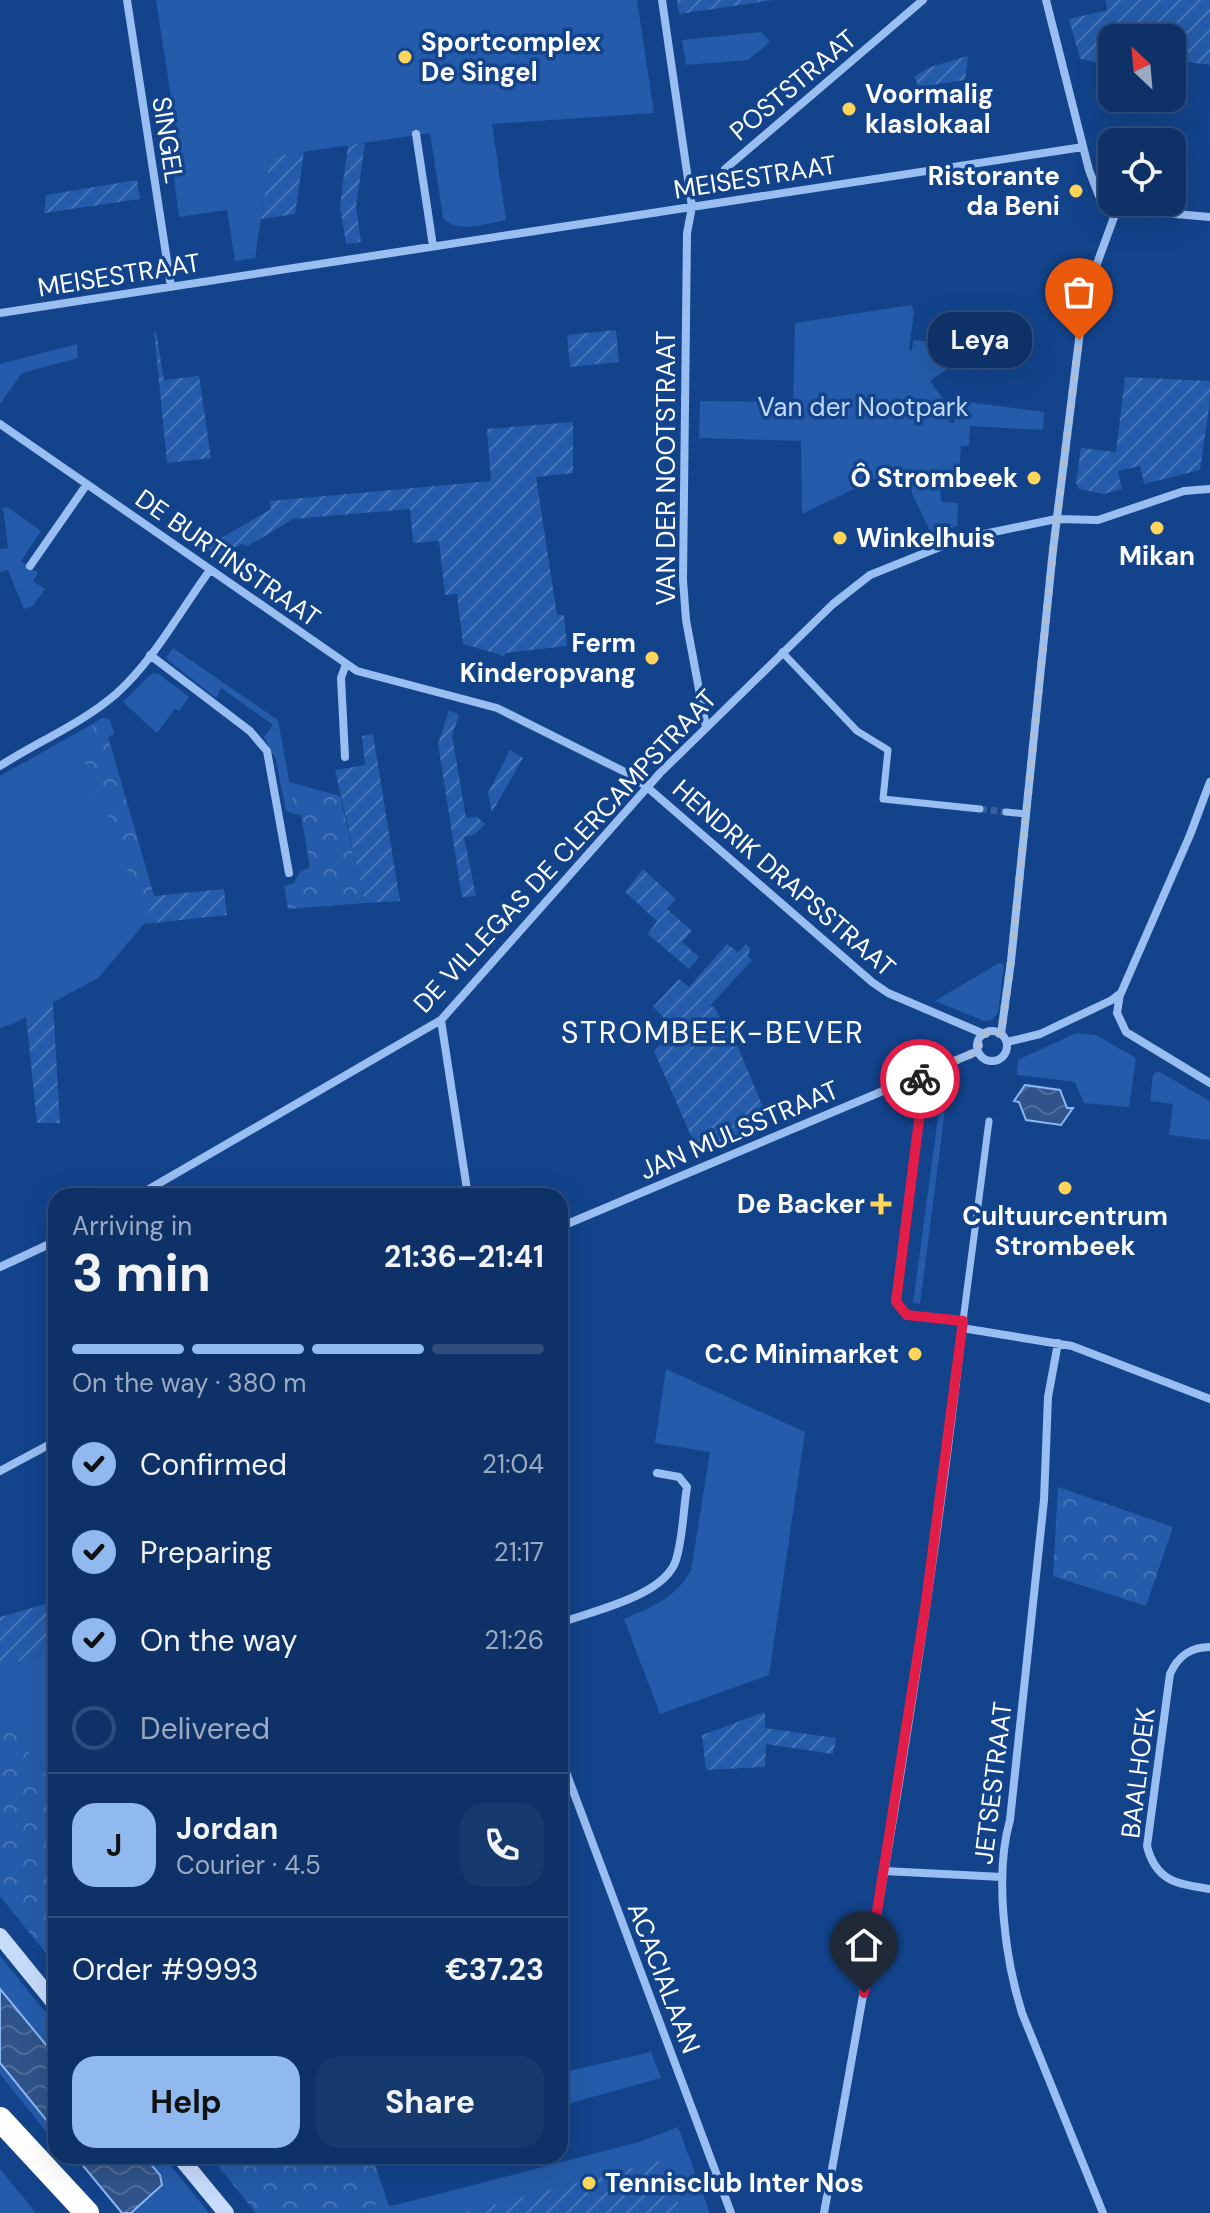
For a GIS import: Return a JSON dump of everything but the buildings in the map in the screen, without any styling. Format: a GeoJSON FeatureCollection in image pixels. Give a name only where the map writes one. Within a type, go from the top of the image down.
{"type":"FeatureCollection","features":[{"type":"Feature","properties":{"kind":"highway"},"geometry":{"type":"LineString","coordinates":[[0,2119],[87,2213]]}},
{"type":"Feature","properties":{"kind":"highway"},"geometry":{"type":"LineString","coordinates":[[0,2131],[67,2213]]}},
{"type":"Feature","properties":{"kind":"main road"},"geometry":{"type":"LineString","coordinates":[[0,1936],[48,1995]]}},
{"type":"Feature","properties":{"kind":"main road"},"geometry":{"type":"LineString","coordinates":[[186,2164],[226,2213]]}},
{"type":"Feature","properties":{"kind":"street","name":"SINGEL"},"geometry":{"type":"LineString","coordinates":[[127,0],[171,287]]}},
{"type":"Feature","properties":{"kind":"street"},"geometry":{"type":"LineString","coordinates":[[662,0],[692,207]]}},
{"type":"Feature","properties":{"kind":"street","name":"POSTSTRAAT"},"geometry":{"type":"LineString","coordinates":[[725,169],[923,0]]}},
{"type":"Feature","properties":{"kind":"street"},"geometry":{"type":"LineString","coordinates":[[1046,0],[1083,147],[1098,193]]}},
{"type":"Feature","properties":{"kind":"street"},"geometry":{"type":"LineString","coordinates":[[416,134],[433,246]]}},
{"type":"Feature","properties":{"kind":"street","name":"MEISESTRAAT"},"geometry":{"type":"LineString","coordinates":[[0,313],[1083,147]]}},
{"type":"Feature","properties":{"kind":"street","name":"VAN DER NOOTSTRAAT"},"geometry":{"type":"LineString","coordinates":[[692,207],[687,233],[683,589],[706,727]]}},
{"type":"Feature","properties":{"kind":"street"},"geometry":{"type":"LineString","coordinates":[[1186,215],[1210,217]]}},
{"type":"Feature","properties":{"kind":"street"},"geometry":{"type":"LineString","coordinates":[[1114,216],[1086,291],[1056,519],[1004,1038],[1005,1055],[997,1060],[984,1058],[978,1051],[978,1042],[984,1034],[992,1031],[1004,1038],[1040,1034],[1121,993]]}},
{"type":"Feature","properties":{"kind":"street","name":"DE BURTINSTRAAT"},"geometry":{"type":"LineString","coordinates":[[0,424],[360,672],[497,708],[627,773],[647,787]]}},
{"type":"Feature","properties":{"kind":"street"},"geometry":{"type":"LineString","coordinates":[[30,566],[87,484]]}},
{"type":"Feature","properties":{"kind":"street","name":"DE VILLEGAS DE CLERCAMPSTRAAT"},"geometry":{"type":"LineString","coordinates":[[151,1188],[441,1020],[647,787],[782,652],[842,596],[870,575],[960,539],[1056,519],[1098,520],[1206,489]]}},
{"type":"Feature","properties":{"kind":"street"},"geometry":{"type":"LineString","coordinates":[[0,766],[71,727],[97,709],[136,673],[210,570]]}},
{"type":"Feature","properties":{"kind":"street"},"geometry":{"type":"LineString","coordinates":[[782,652],[857,731],[888,750],[883,799],[980,809]]}},
{"type":"Feature","properties":{"kind":"street"},"geometry":{"type":"LineString","coordinates":[[150,655],[250,731],[267,751],[289,873]]}},
{"type":"Feature","properties":{"kind":"street"},"geometry":{"type":"LineString","coordinates":[[345,757],[341,678],[346,664]]}},
{"type":"Feature","properties":{"kind":"street"},"geometry":{"type":"LineString","coordinates":[[1210,782],[1121,993],[1117,1013],[1126,1032],[1210,1083]]}},
{"type":"Feature","properties":{"kind":"street","name":"HENDRIK DRAPSSTRAAT"},"geometry":{"type":"LineString","coordinates":[[647,787],[879,988],[984,1034]]}},
{"type":"Feature","properties":{"kind":"street"},"geometry":{"type":"LineString","coordinates":[[1202,805],[1210,811]]}},
{"type":"Feature","properties":{"kind":"street"},"geometry":{"type":"LineString","coordinates":[[1006,812],[1026,814]]}},
{"type":"Feature","properties":{"kind":"street"},"geometry":{"type":"LineString","coordinates":[[441,1020],[467,1188]]}},
{"type":"Feature","properties":{"kind":"street","name":"JAN MULSSTRAAT"},"geometry":{"type":"LineString","coordinates":[[568,1224],[978,1051]]}},
{"type":"Feature","properties":{"kind":"street"},"geometry":{"type":"LineString","coordinates":[[920,1076],[921,1104],[896,1302],[907,1315],[1086,1350],[1210,1399]]}},
{"type":"Feature","properties":{"kind":"street"},"geometry":{"type":"LineString","coordinates":[[824,2213],[884,1871],[925,1609],[989,1121]]}},
{"type":"Feature","properties":{"kind":"street"},"geometry":{"type":"LineString","coordinates":[[0,1267],[48,1245]]}},
{"type":"Feature","properties":{"kind":"street","name":"JETSESTRAAT"},"geometry":{"type":"LineString","coordinates":[[1058,1343],[1048,1397],[1040,1546],[1002,1877],[1003,1911],[1017,1999],[1103,2213]]}},
{"type":"Feature","properties":{"kind":"street"},"geometry":{"type":"LineString","coordinates":[[0,1471],[48,1445]]}},
{"type":"Feature","properties":{"kind":"street"},"geometry":{"type":"LineString","coordinates":[[568,1620],[645,1592],[660,1583],[672,1570],[677,1558],[687,1487],[679,1477],[657,1473]]}},
{"type":"Feature","properties":{"kind":"street","name":"BAALHOEK"},"geometry":{"type":"LineString","coordinates":[[1210,1647],[1195,1648],[1183,1654],[1170,1674],[1147,1846],[1156,1868],[1164,1876],[1175,1883],[1210,1889]]}},
{"type":"Feature","properties":{"kind":"street","name":"ACACIALAAN"},"geometry":{"type":"LineString","coordinates":[[568,1777],[731,2213]]}},
{"type":"Feature","properties":{"kind":"street"},"geometry":{"type":"LineString","coordinates":[[884,1871],[1002,1877]]}},
{"type":"Feature","properties":{"kind":"green space","name":"Sportcomplex De Singel"},"geometry":{"type":"Polygon","coordinates":[[[156,0],[637,0],[654,113],[492,124],[506,220],[472,226],[455,225],[443,217],[430,133],[270,157],[255,258],[235,261],[227,210],[179,217],[173,171],[182,169],[156,0]]]}},
{"type":"Feature","properties":{"kind":"green space"},"geometry":{"type":"Polygon","coordinates":[[[677,0],[774,0],[679,14],[677,0]]]}},
{"type":"Feature","properties":{"kind":"green space"},"geometry":{"type":"Polygon","coordinates":[[[1106,0],[1210,0],[1210,65],[1186,62],[1186,24],[1098,24],[1098,63],[1080,59],[1069,19],[1107,10],[1106,0]]]}},
{"type":"Feature","properties":{"kind":"green space"},"geometry":{"type":"Polygon","coordinates":[[[761,32],[770,42],[748,60],[686,65],[682,40],[761,32]]]}},
{"type":"Feature","properties":{"kind":"green space"},"geometry":{"type":"Polygon","coordinates":[[[968,56],[965,80],[919,87],[914,77],[930,67],[968,56]]]}},
{"type":"Feature","properties":{"kind":"green space"},"geometry":{"type":"Polygon","coordinates":[[[365,143],[356,207],[361,242],[346,244],[340,206],[348,145],[365,143]]]}},
{"type":"Feature","properties":{"kind":"green space"},"geometry":{"type":"Polygon","coordinates":[[[304,152],[295,214],[261,219],[270,157],[304,152]]]}},
{"type":"Feature","properties":{"kind":"green space"},"geometry":{"type":"Polygon","coordinates":[[[137,180],[140,199],[44,213],[46,195],[137,180]]]}},
{"type":"Feature","properties":{"kind":"green space","name":"Van der Nootpark"},"geometry":{"type":"Polygon","coordinates":[[[911,305],[914,312],[909,350],[912,350],[913,340],[945,343],[948,347],[946,370],[930,381],[951,410],[949,423],[954,423],[955,413],[967,402],[1044,412],[1043,430],[970,426],[969,446],[961,446],[959,475],[940,471],[941,502],[958,503],[957,526],[932,536],[900,467],[802,514],[801,441],[699,438],[700,401],[793,402],[795,323],[911,305]]]}},
{"type":"Feature","properties":{"kind":"green space"},"geometry":{"type":"Polygon","coordinates":[[[616,330],[619,362],[570,367],[567,335],[616,330]]]}},
{"type":"Feature","properties":{"kind":"green space"},"geometry":{"type":"Polygon","coordinates":[[[154,331],[164,380],[199,376],[211,458],[167,463],[154,331]]]}},
{"type":"Feature","properties":{"kind":"green space"},"geometry":{"type":"Polygon","coordinates":[[[77,344],[78,358],[22,373],[0,404],[0,364],[77,344]]]}},
{"type":"Feature","properties":{"kind":"green space"},"geometry":{"type":"Polygon","coordinates":[[[1125,377],[1210,381],[1200,470],[1144,484],[1140,466],[1118,471],[1122,489],[1104,494],[1079,489],[1076,483],[1081,448],[1116,452],[1125,377]]]}},
{"type":"Feature","properties":{"kind":"green space"},"geometry":{"type":"Polygon","coordinates":[[[573,422],[573,473],[536,477],[557,615],[564,615],[567,646],[505,653],[504,656],[463,644],[457,594],[445,595],[439,541],[413,543],[410,509],[293,519],[248,546],[241,544],[220,557],[206,547],[271,509],[270,501],[491,481],[487,429],[573,422]]]}},
{"type":"Feature","properties":{"kind":"green space"},"geometry":{"type":"Polygon","coordinates":[[[7,507],[41,531],[21,561],[38,573],[33,581],[45,589],[33,606],[24,609],[8,570],[0,572],[0,549],[8,548],[3,508],[7,507]]]}},
{"type":"Feature","properties":{"kind":"green space"},"geometry":{"type":"Polygon","coordinates":[[[173,648],[278,720],[295,813],[301,816],[286,811],[276,760],[264,737],[273,725],[221,688],[216,698],[168,660],[166,657],[173,648]]]}},
{"type":"Feature","properties":{"kind":"green space"},"geometry":{"type":"Polygon","coordinates":[[[154,673],[189,697],[179,711],[175,709],[157,733],[123,702],[154,673]]]}},
{"type":"Feature","properties":{"kind":"green space"},"geometry":{"type":"Polygon","coordinates":[[[449,711],[459,714],[452,736],[466,818],[477,817],[485,824],[474,835],[464,837],[476,896],[462,897],[438,744],[449,711]]]}},
{"type":"Feature","properties":{"kind":"green space"},"geometry":{"type":"Polygon","coordinates":[[[103,718],[110,720],[114,734],[108,737],[154,896],[144,924],[98,978],[0,1028],[0,776],[103,718]]]}},
{"type":"Feature","properties":{"kind":"green space"},"geometry":{"type":"Polygon","coordinates":[[[103,718],[110,720],[114,734],[108,737],[154,896],[151,907],[142,899],[131,879],[113,823],[94,798],[88,779],[87,742],[90,731],[103,718]]]}},
{"type":"Feature","properties":{"kind":"green space"},"geometry":{"type":"Polygon","coordinates":[[[373,734],[400,901],[365,903],[335,770],[365,765],[362,736],[373,734]]]}},
{"type":"Feature","properties":{"kind":"green space"},"geometry":{"type":"Polygon","coordinates":[[[510,750],[523,758],[492,812],[488,793],[510,750]]]}},
{"type":"Feature","properties":{"kind":"green space"},"geometry":{"type":"Polygon","coordinates":[[[289,782],[340,796],[365,903],[288,909],[284,886],[294,883],[299,873],[310,867],[301,815],[295,813],[289,782]]]}},
{"type":"Feature","properties":{"kind":"green space"},"geometry":{"type":"Polygon","coordinates":[[[643,869],[676,899],[667,909],[692,931],[682,942],[699,957],[689,969],[648,934],[657,921],[625,892],[643,869]]]}},
{"type":"Feature","properties":{"kind":"green space"},"geometry":{"type":"Polygon","coordinates":[[[224,889],[227,915],[144,924],[154,896],[224,889]]]}},
{"type":"Feature","properties":{"kind":"green space"},"geometry":{"type":"Polygon","coordinates":[[[727,944],[738,952],[746,944],[752,960],[710,1006],[715,1008],[723,1024],[729,1025],[769,1122],[698,1152],[654,1051],[675,1029],[653,1007],[679,979],[689,987],[727,944]]]}},
{"type":"Feature","properties":{"kind":"green space"},"geometry":{"type":"Polygon","coordinates":[[[999,963],[1004,964],[998,1013],[992,1020],[984,1021],[935,1001],[999,963]]]}},
{"type":"Feature","properties":{"kind":"green space"},"geometry":{"type":"Polygon","coordinates":[[[53,1002],[60,1123],[37,1123],[26,1016],[53,1002]]]}},
{"type":"Feature","properties":{"kind":"green space"},"geometry":{"type":"Polygon","coordinates":[[[1076,1033],[1096,1035],[1136,1058],[1129,1107],[1084,1103],[1075,1082],[1017,1075],[1018,1060],[1076,1033]]]}},
{"type":"Feature","properties":{"kind":"green space"},"geometry":{"type":"Polygon","coordinates":[[[1158,1071],[1210,1101],[1210,1140],[1169,1135],[1173,1104],[1150,1101],[1153,1075],[1158,1071]]]}},
{"type":"Feature","properties":{"kind":"green space"},"geometry":{"type":"Polygon","coordinates":[[[941,1095],[947,1095],[920,1304],[913,1303],[941,1095]]]}},
{"type":"Feature","properties":{"kind":"green space"},"geometry":{"type":"Polygon","coordinates":[[[666,1369],[805,1432],[769,1675],[660,1714],[624,1619],[671,1595],[691,1570],[710,1452],[655,1443],[666,1369]]]}},
{"type":"Feature","properties":{"kind":"green space"},"geometry":{"type":"Polygon","coordinates":[[[1058,1487],[1173,1527],[1146,1606],[1053,1576],[1058,1487]]]}},
{"type":"Feature","properties":{"kind":"green space"},"geometry":{"type":"Polygon","coordinates":[[[48,1603],[48,1652],[0,1667],[0,1617],[48,1603]]]}},
{"type":"Feature","properties":{"kind":"green space"},"geometry":{"type":"Polygon","coordinates":[[[48,1652],[48,1776],[0,1715],[0,1667],[48,1652]]]}},
{"type":"Feature","properties":{"kind":"green space"},"geometry":{"type":"Polygon","coordinates":[[[765,1712],[765,1728],[836,1738],[833,1754],[766,1744],[765,1767],[706,1770],[702,1735],[765,1712]]]}},
{"type":"Feature","properties":{"kind":"green space"},"geometry":{"type":"Polygon","coordinates":[[[0,1715],[48,1776],[48,1956],[0,1896],[0,1715]]]}},
{"type":"Feature","properties":{"kind":"green space"},"geometry":{"type":"Polygon","coordinates":[[[0,1956],[48,2015],[48,2047],[0,1989],[0,1956]]]}},
{"type":"Feature","properties":{"kind":"green space"},"geometry":{"type":"Polygon","coordinates":[[[651,2052],[661,2078],[568,2104],[568,2071],[651,2052]]]}},
{"type":"Feature","properties":{"kind":"green space"},"geometry":{"type":"Polygon","coordinates":[[[0,2063],[48,2122],[48,2134],[0,2074],[0,2063]]]}},
{"type":"Feature","properties":{"kind":"green space","name":"Tennisclub Inter Nos"},"geometry":{"type":"Polygon","coordinates":[[[678,2127],[710,2213],[363,2213],[386,2197],[389,2206],[396,2205],[554,2164],[568,2164],[568,2160],[639,2142],[678,2127]]]}},
{"type":"Feature","properties":{"kind":"green space"},"geometry":{"type":"Polygon","coordinates":[[[667,2159],[681,2213],[463,2213],[667,2159]]]}},
{"type":"Feature","properties":{"kind":"green space"},"geometry":{"type":"Polygon","coordinates":[[[150,2164],[169,2164],[209,2213],[131,2213],[163,2182],[150,2164]]]}},
{"type":"Feature","properties":{"kind":"green space"},"geometry":{"type":"Polygon","coordinates":[[[216,2164],[375,2164],[386,2197],[363,2213],[256,2213],[216,2164]]]}},
{"type":"Feature","properties":{"kind":"green space"},"geometry":{"type":"Polygon","coordinates":[[[0,2169],[36,2213],[0,2213],[0,2169]]]}},
{"type":"Feature","properties":{"kind":"water"},"geometry":{"type":"Polygon","coordinates":[[[1025,1085],[1060,1090],[1067,1108],[1073,1108],[1061,1125],[1026,1120],[1019,1102],[1014,1101],[1025,1085]]]}},
{"type":"Feature","properties":{"kind":"water"},"geometry":{"type":"Polygon","coordinates":[[[0,1989],[48,2047],[48,2122],[0,2063],[0,1989]]]}},
{"type":"Feature","properties":{"kind":"water"},"geometry":{"type":"Polygon","coordinates":[[[82,2164],[151,2164],[160,2175],[162,2185],[131,2213],[122,2213],[82,2164]]]}},
{"type":"Feature","properties":{"kind":"tunnel"},"geometry":{"type":"LineString","coordinates":[[980,809],[1006,812]]}},
{"type":"Feature","properties":{"kind":"way so far"},"geometry":{"type":"LineString","coordinates":[[920,1079],[920,1076],[978,1051],[980,1038],[988,1032],[1001,1034],[1079,340]]}},
{"type":"Feature","properties":{"kind":"place","name":"Sportcomplex De Singel"},"geometry":{"type":"Point","coordinates":[405,57]}},
{"type":"Feature","properties":{"kind":"place","name":"Voormalig klaslokaal"},"geometry":{"type":"Point","coordinates":[849,109]}},
{"type":"Feature","properties":{"kind":"place","name":"Ristorante da Beni"},"geometry":{"type":"Point","coordinates":[1076,191]}},
{"type":"Feature","properties":{"kind":"place","name":"Leya"},"geometry":{"type":"Point","coordinates":[1079,340]}},
{"type":"Feature","properties":{"kind":"place","name":"Ô Strombeek"},"geometry":{"type":"Point","coordinates":[1034,478]}},
{"type":"Feature","properties":{"kind":"place","name":"Mikan"},"geometry":{"type":"Point","coordinates":[1157,528]}},
{"type":"Feature","properties":{"kind":"place","name":"Winkelhuis"},"geometry":{"type":"Point","coordinates":[840,538]}},
{"type":"Feature","properties":{"kind":"place","name":"Ferm Kinderopvang"},"geometry":{"type":"Point","coordinates":[652,658]}},
{"type":"Feature","properties":{"kind":"place","name":"Cultuurcentrum Strombeek"},"geometry":{"type":"Point","coordinates":[1065,1188]}},
{"type":"Feature","properties":{"kind":"place","name":"De Backer"},"geometry":{"type":"Point","coordinates":[881,1204]}},
{"type":"Feature","properties":{"kind":"place","name":"C.C Minimarket"},"geometry":{"type":"Point","coordinates":[915,1354]}},
{"type":"Feature","properties":{"kind":"place","name":"Tennisclub Inter Nos"},"geometry":{"type":"Point","coordinates":[589,2183]}},
{"type":"Feature","properties":{"kind":"district","name":"STROMBEEK-BEVER"},"geometry":{"type":"Point","coordinates":[713,1032]}},
{"type":"Feature","properties":{"kind":"route"},"geometry":{"type":"LineString","coordinates":[[864,1993],[925,1609],[963,1321],[907,1315],[896,1302],[921,1104],[920,1079]]}}]}
